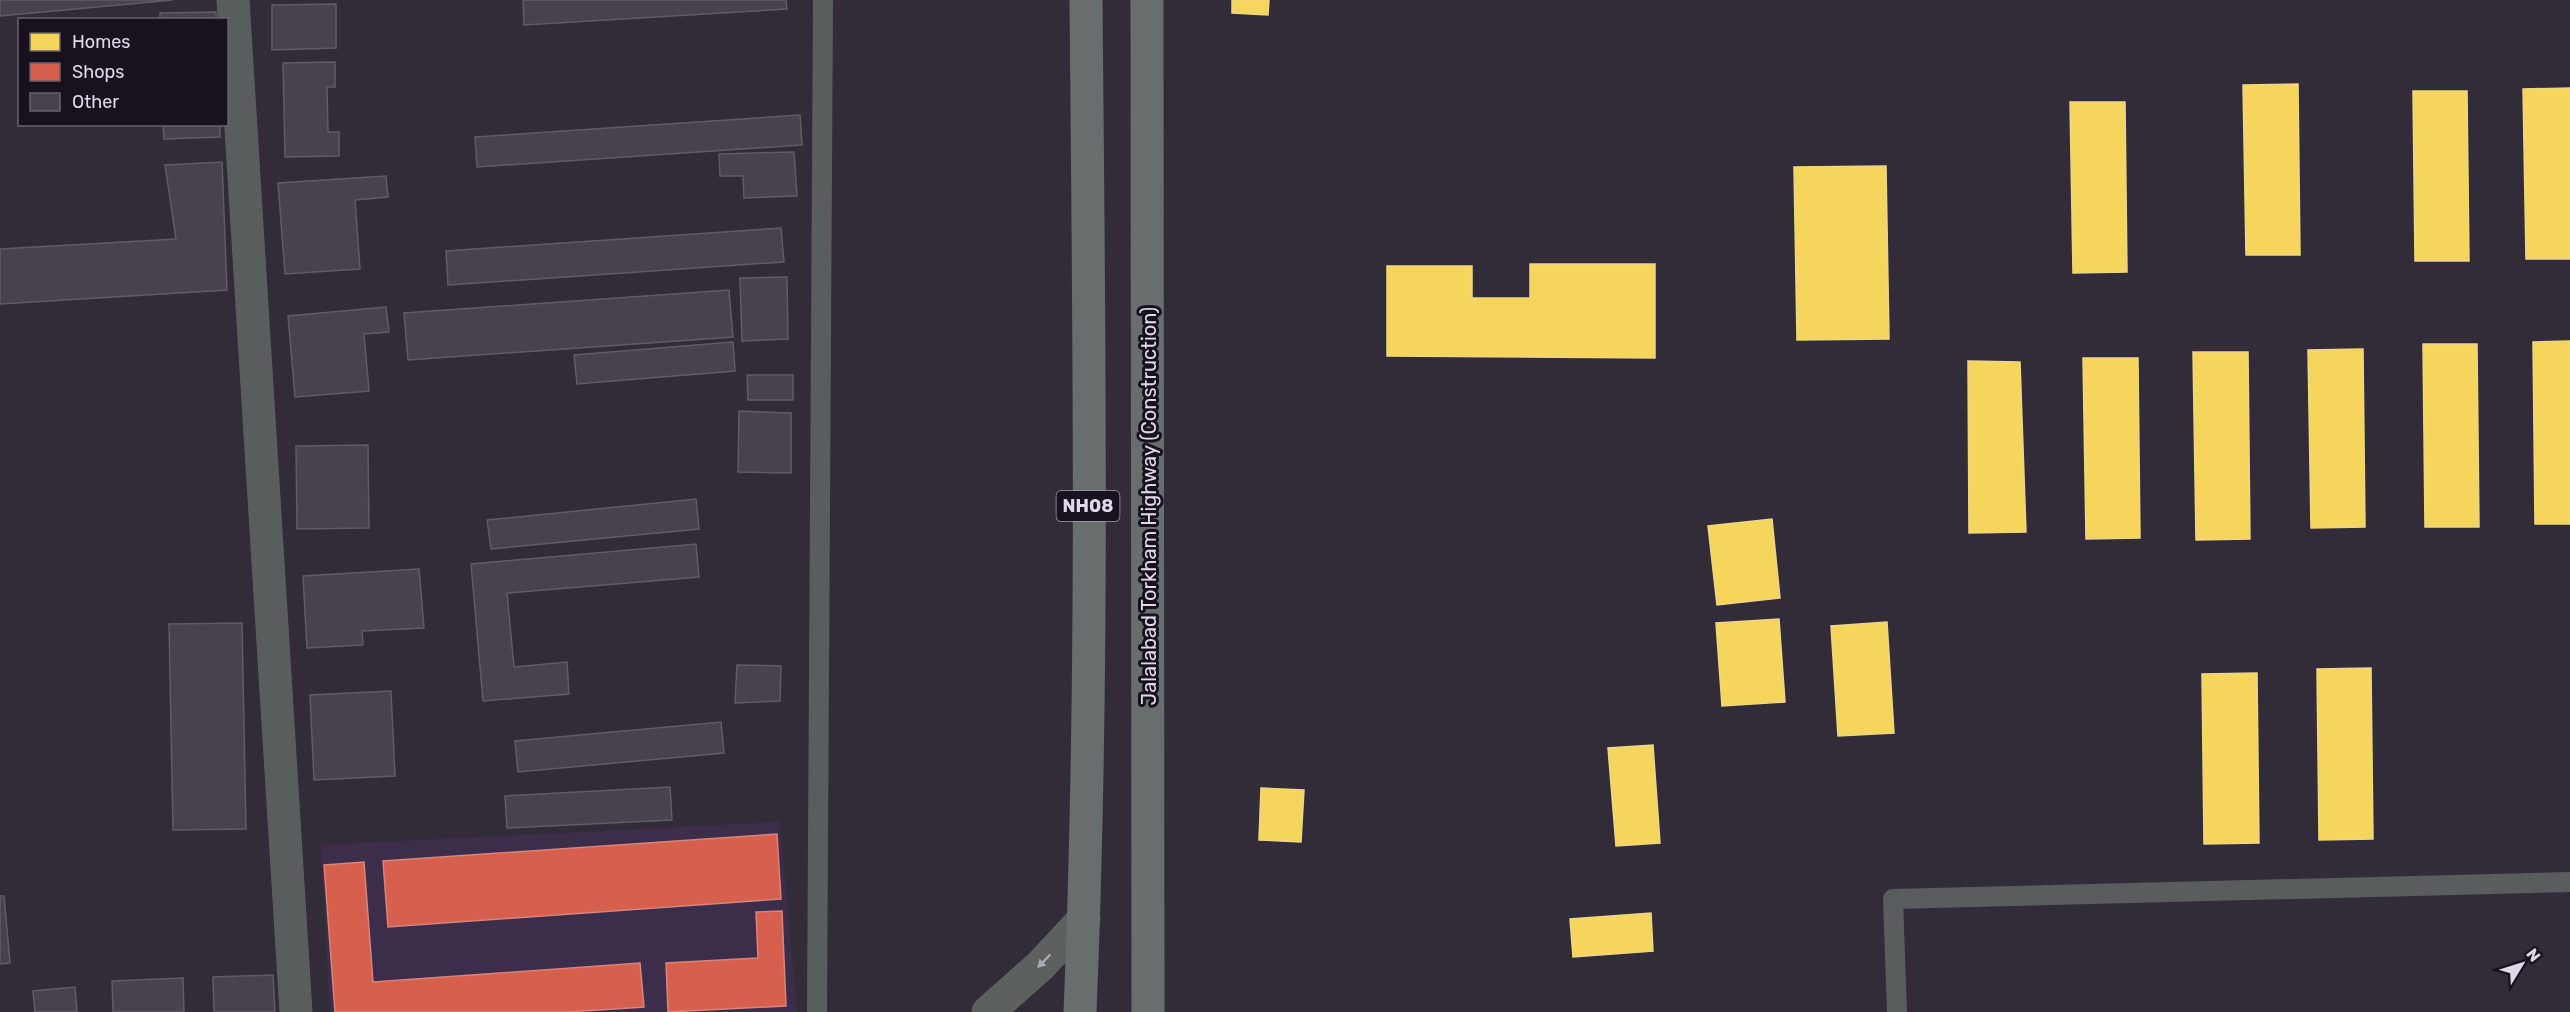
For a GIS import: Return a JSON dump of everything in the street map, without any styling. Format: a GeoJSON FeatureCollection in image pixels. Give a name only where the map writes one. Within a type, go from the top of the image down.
{"type":"FeatureCollection","features":[{"type":"Feature","properties":{"kind":"highway","name":"NH08"},"geometry":{"type":"LineString","coordinates":[[1080,1012],[1084,919],[1089,421],[1086,0]]}},
{"type":"Feature","properties":{"kind":"highway","name":"Jalalabad Torkham Highway (Construction)"},"geometry":{"type":"LineString","coordinates":[[1147,0],[1148,1012]]}},
{"type":"Feature","properties":{"kind":"street"},"geometry":{"type":"LineString","coordinates":[[233,0],[296,1012]]}},
{"type":"Feature","properties":{"kind":"street"},"geometry":{"type":"LineString","coordinates":[[988,1012],[1040,966],[1084,919]]}},
{"type":"Feature","properties":{"kind":"lane"},"geometry":{"type":"LineString","coordinates":[[817,1012],[824,0]]}},
{"type":"Feature","properties":{"kind":"lane"},"geometry":{"type":"LineString","coordinates":[[1898,1012],[1893,899],[2570,882]]}},
{"type":"Feature","properties":{"kind":"shaded area"},"geometry":{"type":"Polygon","coordinates":[[[780,822],[797,1012],[330,1012],[321,845],[780,822]]]}},
{"type":"Feature","properties":{"kind":"building: Homes"},"geometry":{"type":"Polygon","coordinates":[[[1232,0],[1269,0],[1268,15],[1232,13],[1232,0]]]}},
{"type":"Feature","properties":{"kind":"building: Homes"},"geometry":{"type":"Polygon","coordinates":[[[2298,84],[2300,255],[2246,255],[2243,85],[2298,84]]]}},
{"type":"Feature","properties":{"kind":"building: Homes"},"geometry":{"type":"Polygon","coordinates":[[[2570,88],[2570,259],[2526,259],[2523,89],[2570,88]]]}},
{"type":"Feature","properties":{"kind":"building: Homes"},"geometry":{"type":"Polygon","coordinates":[[[2413,91],[2467,91],[2469,261],[2415,261],[2413,91]]]}},
{"type":"Feature","properties":{"kind":"building: Homes"},"geometry":{"type":"Polygon","coordinates":[[[2070,102],[2125,102],[2127,272],[2073,273],[2070,102]]]}},
{"type":"Feature","properties":{"kind":"building: Homes"},"geometry":{"type":"Polygon","coordinates":[[[1886,166],[1889,339],[1797,340],[1794,167],[1886,166]]]}},
{"type":"Feature","properties":{"kind":"building: Homes"},"geometry":{"type":"Polygon","coordinates":[[[1530,264],[1655,264],[1655,358],[1387,356],[1387,266],[1472,266],[1472,298],[1530,298],[1530,264]]]}},
{"type":"Feature","properties":{"kind":"building: Homes"},"geometry":{"type":"Polygon","coordinates":[[[2570,341],[2570,524],[2535,524],[2533,342],[2570,341]]]}},
{"type":"Feature","properties":{"kind":"building: Homes"},"geometry":{"type":"Polygon","coordinates":[[[2423,344],[2477,344],[2479,527],[2425,527],[2423,344]]]}},
{"type":"Feature","properties":{"kind":"building: Homes"},"geometry":{"type":"Polygon","coordinates":[[[2363,349],[2365,527],[2311,528],[2308,350],[2363,349]]]}},
{"type":"Feature","properties":{"kind":"building: Homes"},"geometry":{"type":"Polygon","coordinates":[[[2193,352],[2248,352],[2250,539],[2196,540],[2193,352]]]}},
{"type":"Feature","properties":{"kind":"building: Homes"},"geometry":{"type":"Polygon","coordinates":[[[2083,358],[2138,358],[2140,538],[2086,539],[2083,358]]]}},
{"type":"Feature","properties":{"kind":"building: Homes"},"geometry":{"type":"Polygon","coordinates":[[[1968,361],[2020,362],[2026,532],[1969,533],[1968,361]]]}},
{"type":"Feature","properties":{"kind":"building: Homes"},"geometry":{"type":"Polygon","coordinates":[[[1772,519],[1780,598],[1717,605],[1708,526],[1772,519]]]}},
{"type":"Feature","properties":{"kind":"building: Homes"},"geometry":{"type":"Polygon","coordinates":[[[1779,619],[1785,702],[1722,706],[1716,623],[1779,619]]]}},
{"type":"Feature","properties":{"kind":"building: Homes"},"geometry":{"type":"Polygon","coordinates":[[[1887,622],[1894,733],[1838,736],[1831,626],[1887,622]]]}},
{"type":"Feature","properties":{"kind":"building: Homes"},"geometry":{"type":"Polygon","coordinates":[[[2371,668],[2373,839],[2319,840],[2317,669],[2371,668]]]}},
{"type":"Feature","properties":{"kind":"building: Homes"},"geometry":{"type":"Polygon","coordinates":[[[2257,673],[2259,843],[2204,844],[2202,674],[2257,673]]]}},
{"type":"Feature","properties":{"kind":"building: Homes"},"geometry":{"type":"Polygon","coordinates":[[[1653,745],[1660,843],[1616,846],[1608,748],[1653,745]]]}},
{"type":"Feature","properties":{"kind":"building: Homes"},"geometry":{"type":"Polygon","coordinates":[[[1261,788],[1304,790],[1301,842],[1259,840],[1261,788]]]}},
{"type":"Feature","properties":{"kind":"building: Homes"},"geometry":{"type":"Polygon","coordinates":[[[1651,913],[1653,951],[1573,957],[1570,919],[1651,913]]]}},
{"type":"Feature","properties":{"kind":"building: Shops"},"geometry":{"type":"Polygon","coordinates":[[[777,834],[781,899],[388,927],[383,861],[777,834]]]}},
{"type":"Feature","properties":{"kind":"building: Shops"},"geometry":{"type":"Polygon","coordinates":[[[364,862],[373,982],[640,963],[644,1007],[568,1012],[335,1012],[324,865],[364,862]]]}},
{"type":"Feature","properties":{"kind":"building: Shops"},"geometry":{"type":"Polygon","coordinates":[[[782,911],[786,1006],[668,1012],[666,963],[758,958],[756,912],[782,911]]]}},
{"type":"Feature","properties":{"kind":"building: Other"},"geometry":{"type":"Polygon","coordinates":[[[0,0],[173,0],[0,16],[0,0]]]}},
{"type":"Feature","properties":{"kind":"building: Other"},"geometry":{"type":"Polygon","coordinates":[[[523,0],[786,0],[787,9],[524,25],[523,0]]]}},
{"type":"Feature","properties":{"kind":"building: Other"},"geometry":{"type":"Polygon","coordinates":[[[336,4],[336,48],[272,50],[272,5],[336,4]]]}},
{"type":"Feature","properties":{"kind":"building: Other"},"geometry":{"type":"Polygon","coordinates":[[[216,12],[216,18],[160,18],[160,13],[216,12]]]}},
{"type":"Feature","properties":{"kind":"building: Other"},"geometry":{"type":"Polygon","coordinates":[[[335,62],[335,87],[327,87],[328,132],[339,132],[339,156],[285,157],[283,63],[335,62]]]}},
{"type":"Feature","properties":{"kind":"building: Other"},"geometry":{"type":"Polygon","coordinates":[[[800,115],[802,145],[477,167],[475,137],[800,115]]]}},
{"type":"Feature","properties":{"kind":"building: Other"},"geometry":{"type":"Polygon","coordinates":[[[163,126],[220,126],[220,137],[164,139],[163,126]]]}},
{"type":"Feature","properties":{"kind":"building: Other"},"geometry":{"type":"Polygon","coordinates":[[[794,152],[797,196],[744,198],[743,176],[720,176],[719,154],[794,152]]]}},
{"type":"Feature","properties":{"kind":"building: Other"},"geometry":{"type":"Polygon","coordinates":[[[222,162],[227,290],[0,304],[0,249],[176,239],[165,165],[222,162]]]}},
{"type":"Feature","properties":{"kind":"building: Other"},"geometry":{"type":"Polygon","coordinates":[[[386,176],[388,197],[355,200],[360,269],[285,274],[278,183],[386,176]]]}},
{"type":"Feature","properties":{"kind":"building: Other"},"geometry":{"type":"Polygon","coordinates":[[[781,228],[784,262],[448,285],[446,251],[781,228]]]}},
{"type":"Feature","properties":{"kind":"building: Other"},"geometry":{"type":"Polygon","coordinates":[[[787,277],[788,339],[742,341],[740,278],[787,277]]]}},
{"type":"Feature","properties":{"kind":"building: Other"},"geometry":{"type":"Polygon","coordinates":[[[729,290],[733,337],[408,360],[404,313],[729,290]]]}},
{"type":"Feature","properties":{"kind":"building: Other"},"geometry":{"type":"Polygon","coordinates":[[[386,307],[389,332],[364,334],[369,391],[295,397],[288,316],[386,307]]]}},
{"type":"Feature","properties":{"kind":"building: Other"},"geometry":{"type":"Polygon","coordinates":[[[733,342],[735,371],[577,384],[574,355],[733,342]]]}},
{"type":"Feature","properties":{"kind":"building: Other"},"geometry":{"type":"Polygon","coordinates":[[[747,375],[793,375],[793,400],[748,400],[747,375]]]}},
{"type":"Feature","properties":{"kind":"building: Other"},"geometry":{"type":"Polygon","coordinates":[[[739,411],[791,413],[791,473],[738,472],[739,411]]]}},
{"type":"Feature","properties":{"kind":"building: Other"},"geometry":{"type":"Polygon","coordinates":[[[368,445],[369,528],[297,529],[296,446],[368,445]]]}},
{"type":"Feature","properties":{"kind":"building: Other"},"geometry":{"type":"Polygon","coordinates":[[[696,499],[699,529],[491,549],[487,520],[696,499]]]}},
{"type":"Feature","properties":{"kind":"building: Other"},"geometry":{"type":"Polygon","coordinates":[[[696,544],[699,577],[507,593],[514,667],[567,662],[569,694],[483,701],[471,564],[696,544]]]}},
{"type":"Feature","properties":{"kind":"building: Other"},"geometry":{"type":"Polygon","coordinates":[[[419,569],[424,628],[362,631],[363,645],[307,648],[303,576],[419,569]]]}},
{"type":"Feature","properties":{"kind":"building: Other"},"geometry":{"type":"Polygon","coordinates":[[[242,623],[246,829],[173,830],[169,624],[242,623]]]}},
{"type":"Feature","properties":{"kind":"building: Other"},"geometry":{"type":"Polygon","coordinates":[[[737,665],[781,666],[780,701],[735,703],[737,665]]]}},
{"type":"Feature","properties":{"kind":"building: Other"},"geometry":{"type":"Polygon","coordinates":[[[391,691],[395,776],[314,780],[310,695],[391,691]]]}},
{"type":"Feature","properties":{"kind":"building: Other"},"geometry":{"type":"Polygon","coordinates":[[[721,722],[724,753],[518,772],[515,741],[721,722]]]}},
{"type":"Feature","properties":{"kind":"building: Other"},"geometry":{"type":"Polygon","coordinates":[[[670,787],[672,820],[507,828],[505,796],[670,787]]]}},
{"type":"Feature","properties":{"kind":"building: Other"},"geometry":{"type":"Polygon","coordinates":[[[0,896],[4,896],[10,963],[0,964],[0,896]]]}},
{"type":"Feature","properties":{"kind":"building: Other"},"geometry":{"type":"Polygon","coordinates":[[[273,975],[275,1012],[214,1012],[213,977],[273,975]]]}},
{"type":"Feature","properties":{"kind":"building: Other"},"geometry":{"type":"Polygon","coordinates":[[[183,978],[184,1012],[113,1012],[112,981],[183,978]]]}},
{"type":"Feature","properties":{"kind":"building: Other"},"geometry":{"type":"Polygon","coordinates":[[[75,987],[77,1012],[35,1012],[33,991],[75,987]]]}}]}
